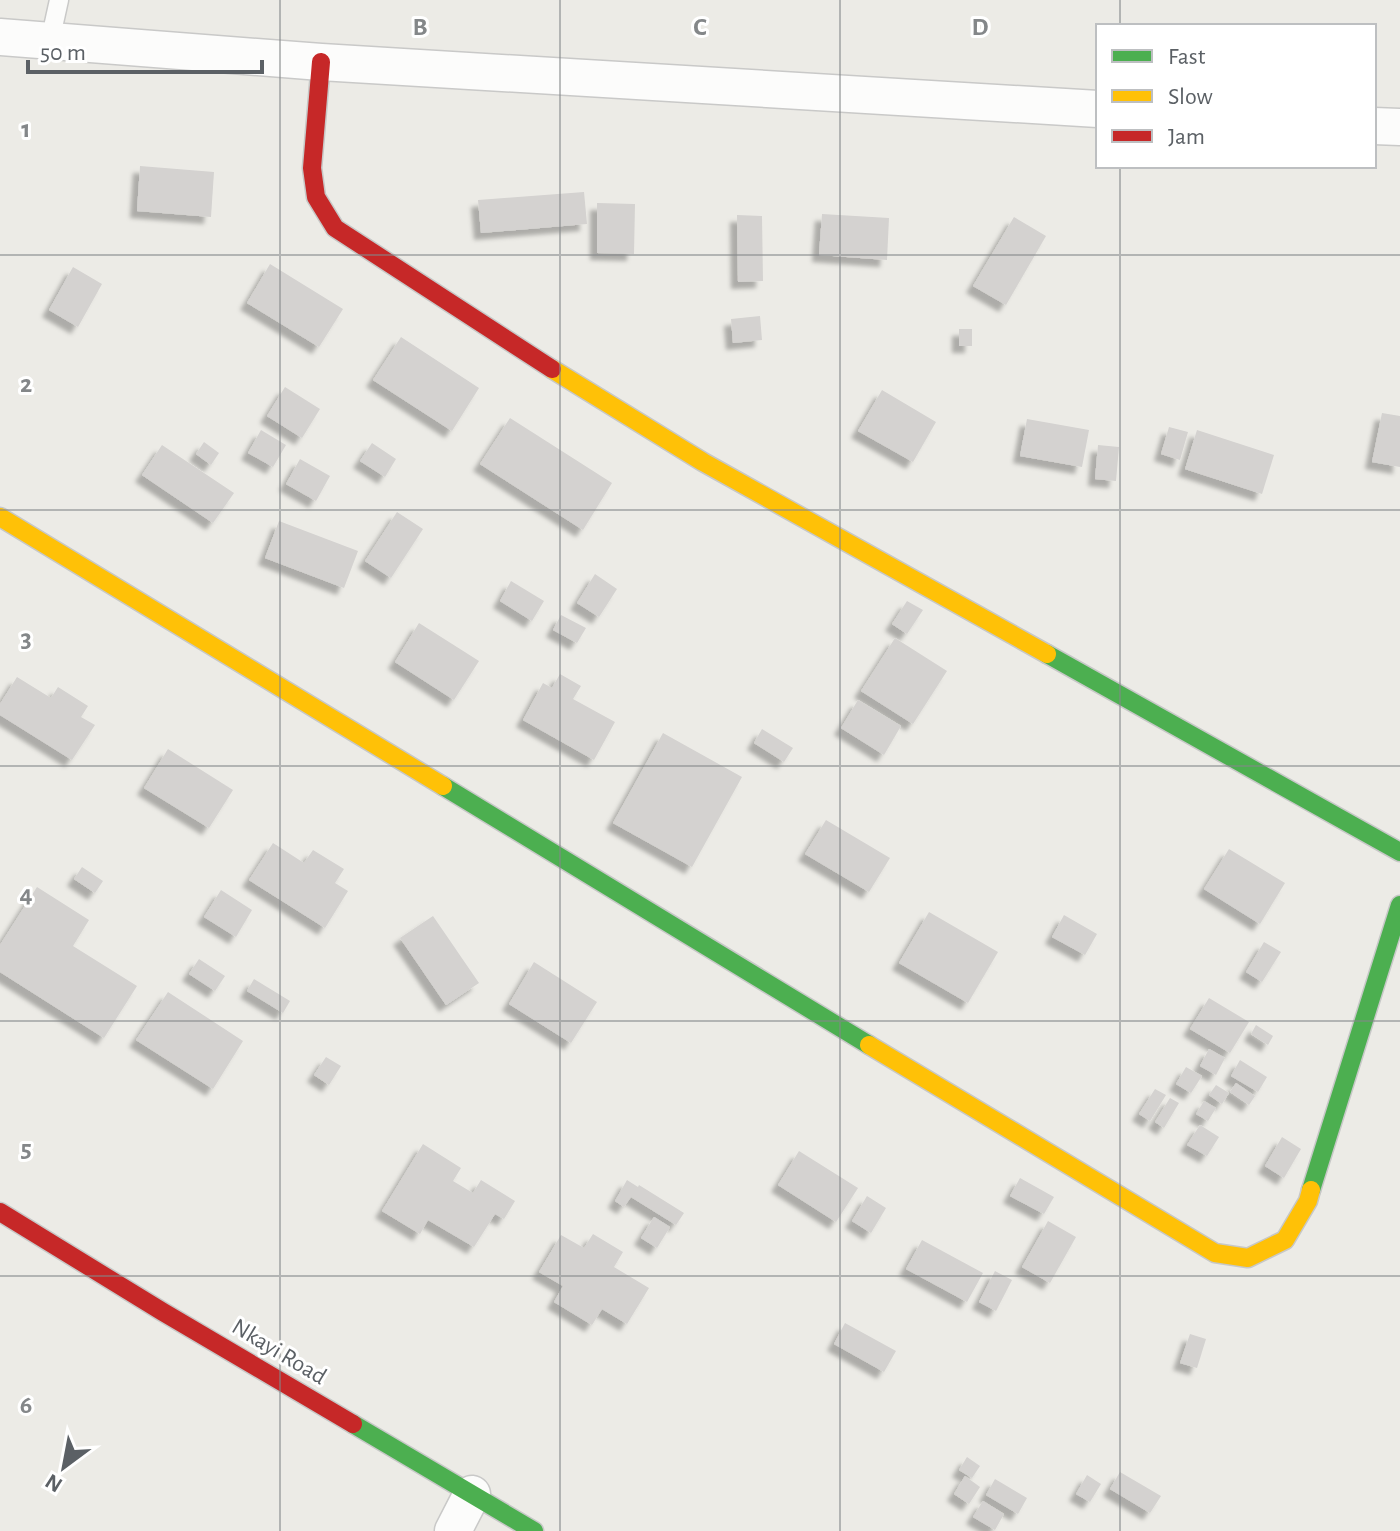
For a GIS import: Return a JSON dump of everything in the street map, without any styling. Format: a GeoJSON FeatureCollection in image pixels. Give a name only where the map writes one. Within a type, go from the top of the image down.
{"type":"FeatureCollection","features":[{"type":"Feature","properties":{"kind":"street"},"geometry":{"type":"LineString","coordinates":[[0,37],[321,62],[1096,109]]}},
{"type":"Feature","properties":{"kind":"street"},"geometry":{"type":"LineString","coordinates":[[321,62],[312,168],[316,197],[335,228],[560,374],[703,462],[1400,852]]}},
{"type":"Feature","properties":{"kind":"street"},"geometry":{"type":"LineString","coordinates":[[1376,126],[1400,127]]}},
{"type":"Feature","properties":{"kind":"street"},"geometry":{"type":"LineString","coordinates":[[0,517],[1215,1253],[1248,1258],[1285,1240],[1308,1201],[1400,905]]}},
{"type":"Feature","properties":{"kind":"street","name":"Nkayi Road"},"geometry":{"type":"LineString","coordinates":[[0,1212],[534,1531]]}},
{"type":"Feature","properties":{"kind":"street"},"geometry":{"type":"LineString","coordinates":[[453,1531],[472,1494]]}},
{"type":"Feature","properties":{"kind":"lane"},"geometry":{"type":"LineString","coordinates":[[50,41],[59,0]]}},
{"type":"Feature","properties":{"kind":"building"},"geometry":{"type":"Polygon","coordinates":[[[140,166],[214,172],[211,217],[137,211],[140,166]]]}},
{"type":"Feature","properties":{"kind":"building"},"geometry":{"type":"Polygon","coordinates":[[[584,192],[587,224],[481,233],[478,200],[584,192]]]}},
{"type":"Feature","properties":{"kind":"building"},"geometry":{"type":"Polygon","coordinates":[[[597,203],[635,204],[634,254],[597,253],[597,203]]]}},
{"type":"Feature","properties":{"kind":"building"},"geometry":{"type":"Polygon","coordinates":[[[822,214],[889,218],[887,260],[819,255],[822,214]]]}},
{"type":"Feature","properties":{"kind":"building"},"geometry":{"type":"Polygon","coordinates":[[[737,215],[762,216],[763,281],[738,282],[737,215]]]}},
{"type":"Feature","properties":{"kind":"building"},"geometry":{"type":"Polygon","coordinates":[[[1014,217],[1046,236],[1006,305],[973,286],[1014,217]]]}},
{"type":"Feature","properties":{"kind":"building"},"geometry":{"type":"Polygon","coordinates":[[[270,264],[343,309],[319,347],[247,303],[270,264]]]}},
{"type":"Feature","properties":{"kind":"building"},"geometry":{"type":"Polygon","coordinates":[[[73,267],[102,284],[78,327],[49,310],[73,267]]]}},
{"type":"Feature","properties":{"kind":"building"},"geometry":{"type":"Polygon","coordinates":[[[760,316],[762,340],[733,343],[731,319],[760,316]]]}},
{"type":"Feature","properties":{"kind":"building"},"geometry":{"type":"Polygon","coordinates":[[[959,329],[972,329],[972,346],[959,346],[959,329]]]}},
{"type":"Feature","properties":{"kind":"building"},"geometry":{"type":"Polygon","coordinates":[[[401,337],[479,388],[452,431],[373,380],[401,337]]]}},
{"type":"Feature","properties":{"kind":"building"},"geometry":{"type":"Polygon","coordinates":[[[285,387],[320,409],[302,438],[267,416],[285,387]]]}},
{"type":"Feature","properties":{"kind":"building"},"geometry":{"type":"Polygon","coordinates":[[[882,390],[936,422],[913,462],[858,431],[882,390]]]}},
{"type":"Feature","properties":{"kind":"building"},"geometry":{"type":"Polygon","coordinates":[[[1382,413],[1400,416],[1400,467],[1372,462],[1382,413]]]}},
{"type":"Feature","properties":{"kind":"building"},"geometry":{"type":"Polygon","coordinates":[[[510,418],[612,483],[583,530],[480,464],[510,418]]]}},
{"type":"Feature","properties":{"kind":"building"},"geometry":{"type":"Polygon","coordinates":[[[1027,419],[1089,430],[1082,467],[1020,456],[1027,419]]]}},
{"type":"Feature","properties":{"kind":"building"},"geometry":{"type":"Polygon","coordinates":[[[1169,427],[1188,432],[1180,460],[1161,454],[1169,427]]]}},
{"type":"Feature","properties":{"kind":"building"},"geometry":{"type":"Polygon","coordinates":[[[261,430],[286,445],[273,467],[248,453],[261,430]]]}},
{"type":"Feature","properties":{"kind":"building"},"geometry":{"type":"Polygon","coordinates":[[[1197,430],[1274,455],[1262,494],[1185,469],[1197,430]]]}},
{"type":"Feature","properties":{"kind":"building"},"geometry":{"type":"Polygon","coordinates":[[[204,442],[219,453],[211,465],[196,454],[204,442]]]}},
{"type":"Feature","properties":{"kind":"building"},"geometry":{"type":"Polygon","coordinates":[[[372,443],[396,459],[385,477],[360,461],[372,443]]]}},
{"type":"Feature","properties":{"kind":"building"},"geometry":{"type":"Polygon","coordinates":[[[162,445],[234,493],[213,523],[142,475],[162,445]]]}},
{"type":"Feature","properties":{"kind":"building"},"geometry":{"type":"Polygon","coordinates":[[[1098,445],[1119,447],[1116,481],[1095,479],[1098,445]]]}},
{"type":"Feature","properties":{"kind":"building"},"geometry":{"type":"Polygon","coordinates":[[[300,459],[330,476],[316,501],[286,484],[300,459]]]}},
{"type":"Feature","properties":{"kind":"building"},"geometry":{"type":"Polygon","coordinates":[[[397,512],[423,529],[391,578],[365,561],[397,512]]]}},
{"type":"Feature","properties":{"kind":"building"},"geometry":{"type":"Polygon","coordinates":[[[279,521],[358,551],[344,588],[265,558],[279,521]]]}},
{"type":"Feature","properties":{"kind":"building"},"geometry":{"type":"Polygon","coordinates":[[[595,574],[617,589],[599,617],[577,603],[595,574]]]}},
{"type":"Feature","properties":{"kind":"building"},"geometry":{"type":"Polygon","coordinates":[[[511,581],[544,601],[532,621],[500,601],[511,581]]]}},
{"type":"Feature","properties":{"kind":"building"},"geometry":{"type":"Polygon","coordinates":[[[907,601],[923,610],[907,634],[892,624],[907,601]]]}},
{"type":"Feature","properties":{"kind":"building"},"geometry":{"type":"Polygon","coordinates":[[[561,615],[586,628],[577,643],[553,630],[561,615]]]}},
{"type":"Feature","properties":{"kind":"building"},"geometry":{"type":"Polygon","coordinates":[[[419,623],[479,661],[454,700],[395,662],[419,623]]]}},
{"type":"Feature","properties":{"kind":"building"},"geometry":{"type":"Polygon","coordinates":[[[895,638],[947,671],[913,724],[861,691],[895,638]]]}},
{"type":"Feature","properties":{"kind":"building"},"geometry":{"type":"Polygon","coordinates":[[[560,674],[581,686],[573,699],[615,722],[594,760],[523,720],[543,683],[552,688],[560,674]]]}},
{"type":"Feature","properties":{"kind":"building"},"geometry":{"type":"Polygon","coordinates":[[[17,677],[51,698],[58,687],[88,706],[81,717],[95,725],[72,760],[0,715],[0,704],[17,677]]]}},
{"type":"Feature","properties":{"kind":"building"},"geometry":{"type":"Polygon","coordinates":[[[858,700],[901,726],[884,755],[841,728],[858,700]]]}},
{"type":"Feature","properties":{"kind":"building"},"geometry":{"type":"Polygon","coordinates":[[[762,729],[793,748],[784,762],[754,743],[762,729]]]}},
{"type":"Feature","properties":{"kind":"building"},"geometry":{"type":"Polygon","coordinates":[[[663,733],[742,777],[692,867],[613,823],[663,733]]]}},
{"type":"Feature","properties":{"kind":"building"},"geometry":{"type":"Polygon","coordinates":[[[168,749],[233,790],[209,828],[144,788],[168,749]]]}},
{"type":"Feature","properties":{"kind":"building"},"geometry":{"type":"Polygon","coordinates":[[[826,820],[890,858],[869,892],[805,854],[826,820]]]}},
{"type":"Feature","properties":{"kind":"building"},"geometry":{"type":"Polygon","coordinates":[[[273,843],[304,863],[313,850],[344,869],[335,883],[348,891],[325,928],[249,880],[273,843]]]}},
{"type":"Feature","properties":{"kind":"building"},"geometry":{"type":"Polygon","coordinates":[[[1229,849],[1285,883],[1260,924],[1204,889],[1229,849]]]}},
{"type":"Feature","properties":{"kind":"building"},"geometry":{"type":"Polygon","coordinates":[[[82,867],[103,881],[95,893],[74,879],[82,867]]]}},
{"type":"Feature","properties":{"kind":"building"},"geometry":{"type":"Polygon","coordinates":[[[37,887],[89,920],[73,946],[137,986],[104,1038],[0,972],[0,945],[37,887]]]}},
{"type":"Feature","properties":{"kind":"building"},"geometry":{"type":"Polygon","coordinates":[[[221,890],[252,910],[236,937],[204,917],[221,890]]]}},
{"type":"Feature","properties":{"kind":"building"},"geometry":{"type":"Polygon","coordinates":[[[929,912],[998,952],[968,1003],[899,963],[929,912]]]}},
{"type":"Feature","properties":{"kind":"building"},"geometry":{"type":"Polygon","coordinates":[[[1064,915],[1097,934],[1085,955],[1052,937],[1064,915]]]}},
{"type":"Feature","properties":{"kind":"building"},"geometry":{"type":"Polygon","coordinates":[[[433,916],[479,983],[446,1005],[400,938],[433,916]]]}},
{"type":"Feature","properties":{"kind":"building"},"geometry":{"type":"Polygon","coordinates":[[[1264,942],[1281,952],[1262,982],[1246,972],[1264,942]]]}},
{"type":"Feature","properties":{"kind":"building"},"geometry":{"type":"Polygon","coordinates":[[[199,959],[225,976],[215,991],[189,974],[199,959]]]}},
{"type":"Feature","properties":{"kind":"building"},"geometry":{"type":"Polygon","coordinates":[[[534,962],[597,1002],[571,1043],[509,1004],[534,962]]]}},
{"type":"Feature","properties":{"kind":"building"},"geometry":{"type":"Polygon","coordinates":[[[254,979],[290,1001],[283,1013],[247,991],[254,979]]]}},
{"type":"Feature","properties":{"kind":"building"},"geometry":{"type":"Polygon","coordinates":[[[168,992],[243,1041],[213,1089],[136,1040],[168,992]]]}},
{"type":"Feature","properties":{"kind":"building"},"geometry":{"type":"Polygon","coordinates":[[[1209,998],[1249,1022],[1230,1053],[1190,1029],[1209,998]]]}},
{"type":"Feature","properties":{"kind":"building"},"geometry":{"type":"Polygon","coordinates":[[[1256,1025],[1273,1036],[1268,1045],[1251,1034],[1256,1025]]]}},
{"type":"Feature","properties":{"kind":"building"},"geometry":{"type":"Polygon","coordinates":[[[1209,1049],[1225,1058],[1216,1075],[1200,1066],[1209,1049]]]}},
{"type":"Feature","properties":{"kind":"building"},"geometry":{"type":"Polygon","coordinates":[[[326,1057],[341,1066],[329,1085],[314,1075],[326,1057]]]}},
{"type":"Feature","properties":{"kind":"building"},"geometry":{"type":"Polygon","coordinates":[[[1240,1060],[1267,1077],[1258,1092],[1231,1076],[1240,1060]]]}},
{"type":"Feature","properties":{"kind":"building"},"geometry":{"type":"Polygon","coordinates":[[[1186,1067],[1202,1076],[1191,1093],[1176,1084],[1186,1067]]]}},
{"type":"Feature","properties":{"kind":"building"},"geometry":{"type":"Polygon","coordinates":[[[1236,1083],[1255,1096],[1249,1105],[1230,1092],[1236,1083]]]}},
{"type":"Feature","properties":{"kind":"building"},"geometry":{"type":"Polygon","coordinates":[[[1216,1085],[1229,1093],[1222,1104],[1209,1095],[1216,1085]]]}},
{"type":"Feature","properties":{"kind":"building"},"geometry":{"type":"Polygon","coordinates":[[[1155,1089],[1166,1095],[1150,1121],[1139,1114],[1155,1089]]]}},
{"type":"Feature","properties":{"kind":"building"},"geometry":{"type":"Polygon","coordinates":[[[1170,1098],[1179,1103],[1164,1128],[1155,1122],[1170,1098]]]}},
{"type":"Feature","properties":{"kind":"building"},"geometry":{"type":"Polygon","coordinates":[[[1204,1101],[1216,1108],[1208,1121],[1196,1114],[1204,1101]]]}},
{"type":"Feature","properties":{"kind":"building"},"geometry":{"type":"Polygon","coordinates":[[[1200,1125],[1219,1137],[1207,1156],[1187,1145],[1200,1125]]]}},
{"type":"Feature","properties":{"kind":"building"},"geometry":{"type":"Polygon","coordinates":[[[1282,1137],[1301,1149],[1284,1178],[1265,1166],[1282,1137]]]}},
{"type":"Feature","properties":{"kind":"building"},"geometry":{"type":"Polygon","coordinates":[[[423,1144],[461,1168],[453,1181],[473,1193],[481,1180],[515,1201],[504,1219],[495,1214],[474,1247],[428,1220],[420,1234],[382,1211],[423,1144]]]}},
{"type":"Feature","properties":{"kind":"building"},"geometry":{"type":"Polygon","coordinates":[[[799,1151],[858,1188],[836,1222],[778,1185],[799,1151]]]}},
{"type":"Feature","properties":{"kind":"building"},"geometry":{"type":"Polygon","coordinates":[[[1020,1178],[1054,1197],[1044,1214],[1010,1196],[1020,1178]]]}},
{"type":"Feature","properties":{"kind":"building"},"geometry":{"type":"Polygon","coordinates":[[[627,1180],[684,1213],[676,1225],[631,1197],[624,1207],[615,1201],[627,1180]]]}},
{"type":"Feature","properties":{"kind":"building"},"geometry":{"type":"Polygon","coordinates":[[[867,1196],[886,1208],[871,1233],[852,1221],[867,1196]]]}},
{"type":"Feature","properties":{"kind":"building"},"geometry":{"type":"Polygon","coordinates":[[[654,1217],[670,1227],[657,1248],[641,1238],[654,1217]]]}},
{"type":"Feature","properties":{"kind":"building"},"geometry":{"type":"Polygon","coordinates":[[[1048,1221],[1076,1237],[1050,1283],[1022,1267],[1048,1221]]]}},
{"type":"Feature","properties":{"kind":"building"},"geometry":{"type":"Polygon","coordinates":[[[593,1234],[623,1252],[614,1267],[649,1288],[627,1324],[602,1309],[592,1325],[554,1302],[563,1286],[539,1272],[561,1235],[584,1248],[593,1234]]]}},
{"type":"Feature","properties":{"kind":"building"},"geometry":{"type":"Polygon","coordinates":[[[922,1240],[983,1273],[967,1302],[906,1269],[922,1240]]]}},
{"type":"Feature","properties":{"kind":"building"},"geometry":{"type":"Polygon","coordinates":[[[995,1271],[1012,1280],[996,1311],[979,1302],[995,1271]]]}},
{"type":"Feature","properties":{"kind":"building"},"geometry":{"type":"Polygon","coordinates":[[[845,1323],[896,1351],[884,1372],[834,1344],[845,1323]]]}},
{"type":"Feature","properties":{"kind":"building"},"geometry":{"type":"Polygon","coordinates":[[[1190,1334],[1206,1339],[1197,1368],[1180,1363],[1190,1334]]]}},
{"type":"Feature","properties":{"kind":"building"},"geometry":{"type":"Polygon","coordinates":[[[967,1457],[980,1466],[972,1478],[959,1470],[967,1457]]]}},
{"type":"Feature","properties":{"kind":"building"},"geometry":{"type":"Polygon","coordinates":[[[1120,1472],[1161,1496],[1150,1513],[1110,1489],[1120,1472]]]}},
{"type":"Feature","properties":{"kind":"building"},"geometry":{"type":"Polygon","coordinates":[[[1087,1475],[1101,1484],[1090,1502],[1076,1494],[1087,1475]]]}},
{"type":"Feature","properties":{"kind":"building"},"geometry":{"type":"Polygon","coordinates":[[[965,1476],[980,1487],[969,1504],[954,1494],[965,1476]]]}},
{"type":"Feature","properties":{"kind":"building"},"geometry":{"type":"Polygon","coordinates":[[[995,1479],[1027,1498],[1018,1514],[986,1495],[995,1479]]]}},
{"type":"Feature","properties":{"kind":"building"},"geometry":{"type":"Polygon","coordinates":[[[983,1501],[1004,1514],[995,1530],[973,1517],[983,1501]]]}},
{"type":"Feature","properties":{"kind":"traffic: fast"},"geometry":{"type":"LineString","coordinates":[[1047,654],[1400,852]]}},
{"type":"Feature","properties":{"kind":"traffic: fast"},"geometry":{"type":"LineString","coordinates":[[443,786],[869,1045]]}},
{"type":"Feature","properties":{"kind":"traffic: fast"},"geometry":{"type":"LineString","coordinates":[[1311,1190],[1400,905]]}},
{"type":"Feature","properties":{"kind":"traffic: fast"},"geometry":{"type":"LineString","coordinates":[[353,1424],[534,1531]]}},
{"type":"Feature","properties":{"kind":"traffic: slow"},"geometry":{"type":"LineString","coordinates":[[552,369],[703,462],[1047,654]]}},
{"type":"Feature","properties":{"kind":"traffic: slow"},"geometry":{"type":"LineString","coordinates":[[0,517],[443,786]]}},
{"type":"Feature","properties":{"kind":"traffic: slow"},"geometry":{"type":"LineString","coordinates":[[869,1045],[1215,1253],[1248,1258],[1285,1240],[1308,1201],[1311,1190]]}},
{"type":"Feature","properties":{"kind":"traffic: jam"},"geometry":{"type":"LineString","coordinates":[[321,62],[312,168],[316,197],[335,228],[552,369]]}},
{"type":"Feature","properties":{"kind":"traffic: jam"},"geometry":{"type":"LineString","coordinates":[[0,1212],[353,1424]]}}]}
